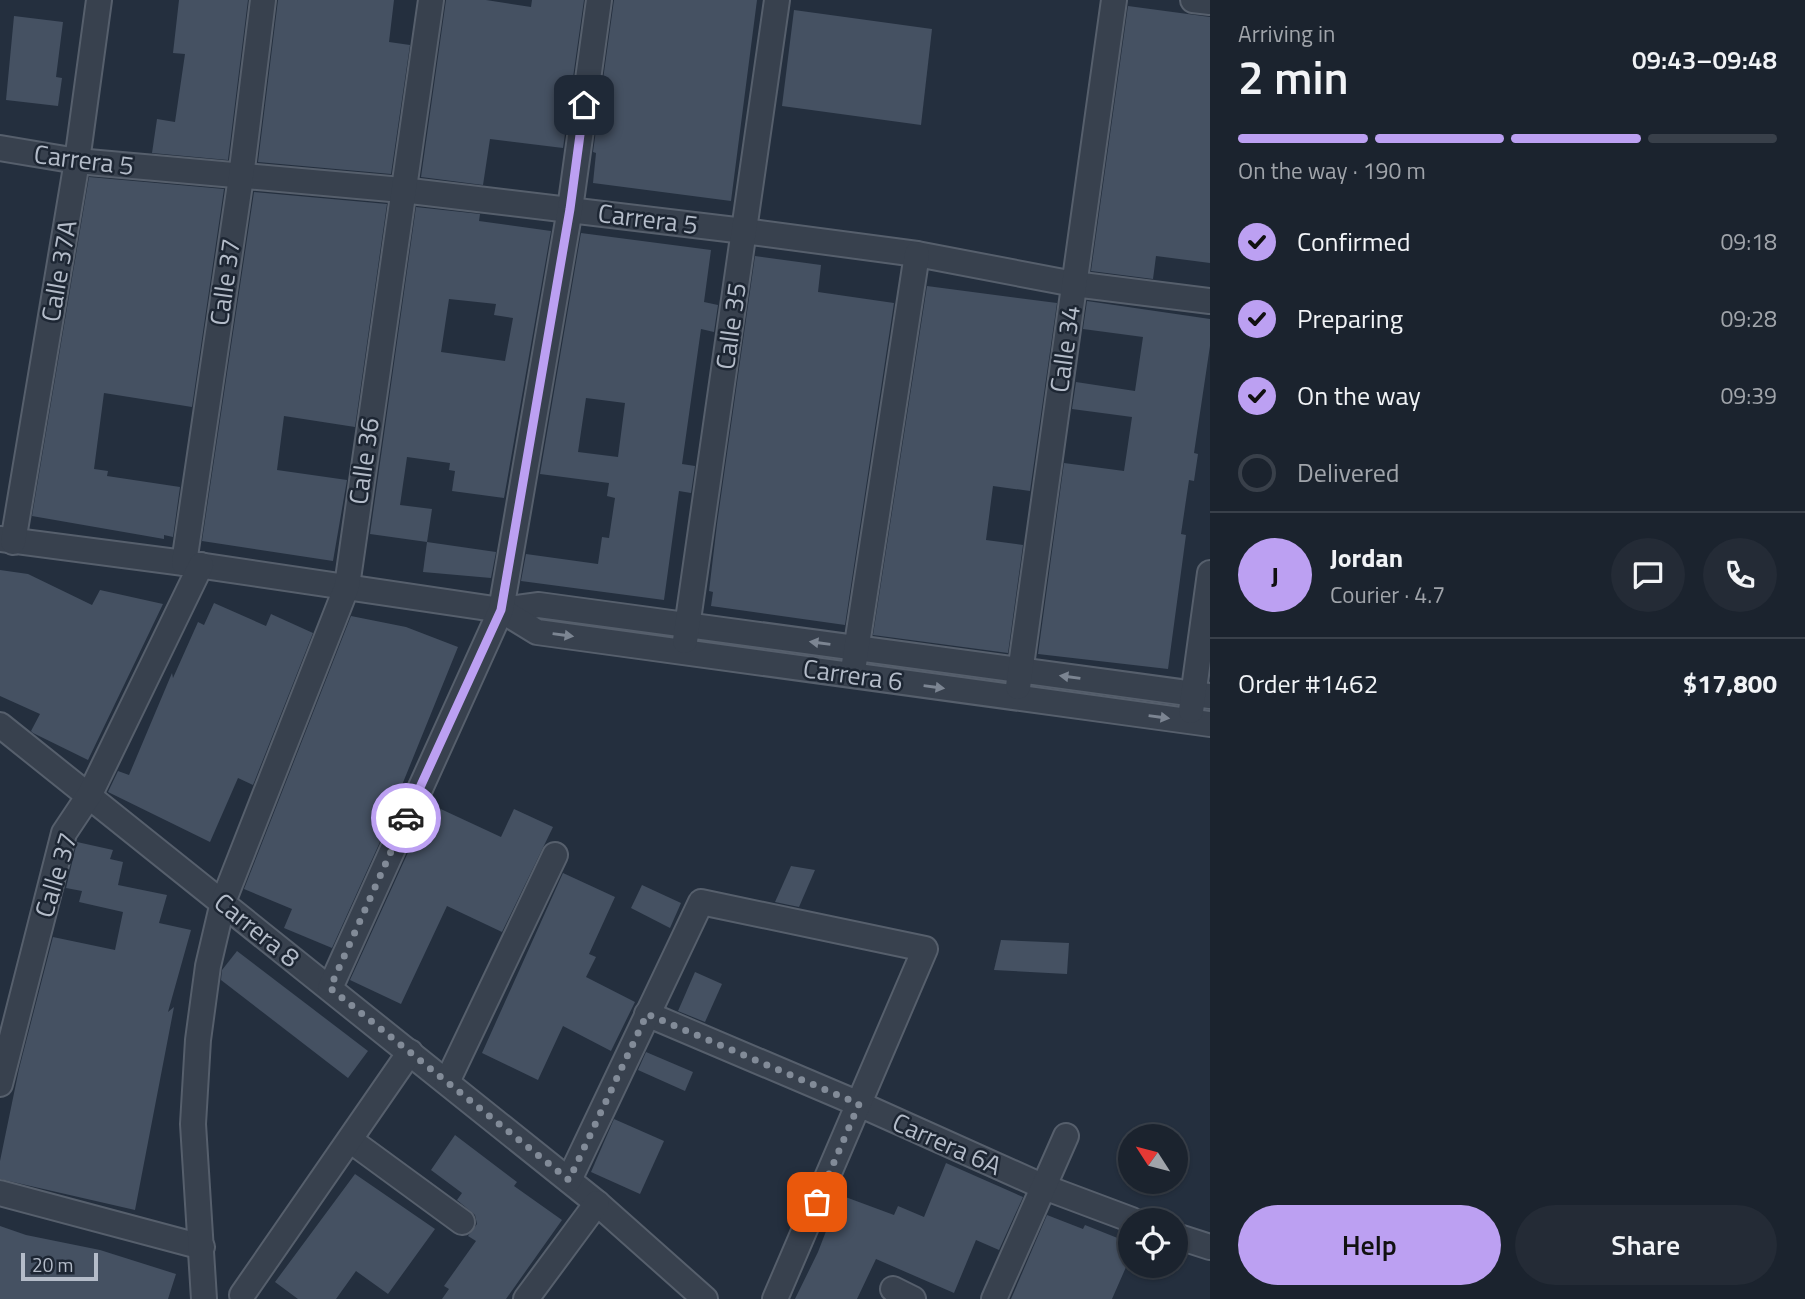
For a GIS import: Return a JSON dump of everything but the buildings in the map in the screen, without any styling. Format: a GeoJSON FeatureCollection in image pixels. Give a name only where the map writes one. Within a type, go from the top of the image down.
{"type":"FeatureCollection","features":[{"type":"Feature","properties":{"kind":"street","name":"Calle 37A"},"geometry":{"type":"LineString","coordinates":[[6,541],[77,161],[99,0]]}},
{"type":"Feature","properties":{"kind":"street","name":"Calle 37"},"geometry":{"type":"LineString","coordinates":[[0,1084],[64,833],[90,794],[193,564],[263,0]]}},
{"type":"Feature","properties":{"kind":"street","name":"Calle 36"},"geometry":{"type":"LineString","coordinates":[[204,1299],[194,1124],[198,1041],[208,966],[223,902],[347,586],[431,0]]}},
{"type":"Feature","properties":{"kind":"street"},"geometry":{"type":"LineString","coordinates":[[330,988],[501,610],[570,209],[599,0]]}},
{"type":"Feature","properties":{"kind":"street","name":"Calle 35"},"geometry":{"type":"LineString","coordinates":[[684,652],[777,0]]}},
{"type":"Feature","properties":{"kind":"street","name":"Calle 34"},"geometry":{"type":"LineString","coordinates":[[1016,698],[1114,0]]}},
{"type":"Feature","properties":{"kind":"street"},"geometry":{"type":"LineString","coordinates":[[1193,0],[1210,2]]}},
{"type":"Feature","properties":{"kind":"street","name":"Carrera 5"},"geometry":{"type":"LineString","coordinates":[[0,148],[77,161],[402,190],[570,209],[917,254],[1074,284],[1210,300]]}},
{"type":"Feature","properties":{"kind":"street"},"geometry":{"type":"LineString","coordinates":[[852,675],[917,254]]}},
{"type":"Feature","properties":{"kind":"street","name":"Carrera 6"},"geometry":{"type":"LineString","coordinates":[[6,541],[193,564],[501,610],[539,605],[1202,695]]}},
{"type":"Feature","properties":{"kind":"street"},"geometry":{"type":"LineString","coordinates":[[1200,723],[1210,573]]}},
{"type":"Feature","properties":{"kind":"street","name":"Carrera 6"},"geometry":{"type":"LineString","coordinates":[[501,610],[537,632],[1200,723]]}},
{"type":"Feature","properties":{"kind":"street","name":"Carrera 8"},"geometry":{"type":"LineString","coordinates":[[0,726],[90,794],[569,1180],[705,1299]]}},
{"type":"Feature","properties":{"kind":"street"},"geometry":{"type":"LineString","coordinates":[[447,1082],[555,855]]}},
{"type":"Feature","properties":{"kind":"street"},"geometry":{"type":"LineString","coordinates":[[569,1180],[701,902],[925,949],[775,1299]]}},
{"type":"Feature","properties":{"kind":"street","name":"Carrera 6A"},"geometry":{"type":"LineString","coordinates":[[647,1014],[859,1104],[1044,1187],[1118,1215]]}},
{"type":"Feature","properties":{"kind":"street"},"geometry":{"type":"LineString","coordinates":[[0,1194],[202,1257],[245,1297],[410,1052]]}},
{"type":"Feature","properties":{"kind":"street"},"geometry":{"type":"LineString","coordinates":[[994,1299],[1066,1136]]}},
{"type":"Feature","properties":{"kind":"street"},"geometry":{"type":"LineString","coordinates":[[350,1140],[462,1222]]}},
{"type":"Feature","properties":{"kind":"street"},"geometry":{"type":"LineString","coordinates":[[526,1299],[597,1203]]}},
{"type":"Feature","properties":{"kind":"street"},"geometry":{"type":"LineString","coordinates":[[1188,1240],[1210,1247]]}},
{"type":"Feature","properties":{"kind":"way so far"},"geometry":{"type":"LineString","coordinates":[[406,818],[330,988],[569,1180],[647,1014],[859,1104],[817,1202]]}},
{"type":"Feature","properties":{"kind":"route"},"geometry":{"type":"LineString","coordinates":[[406,818],[501,610],[570,209],[584,105]]}}]}
